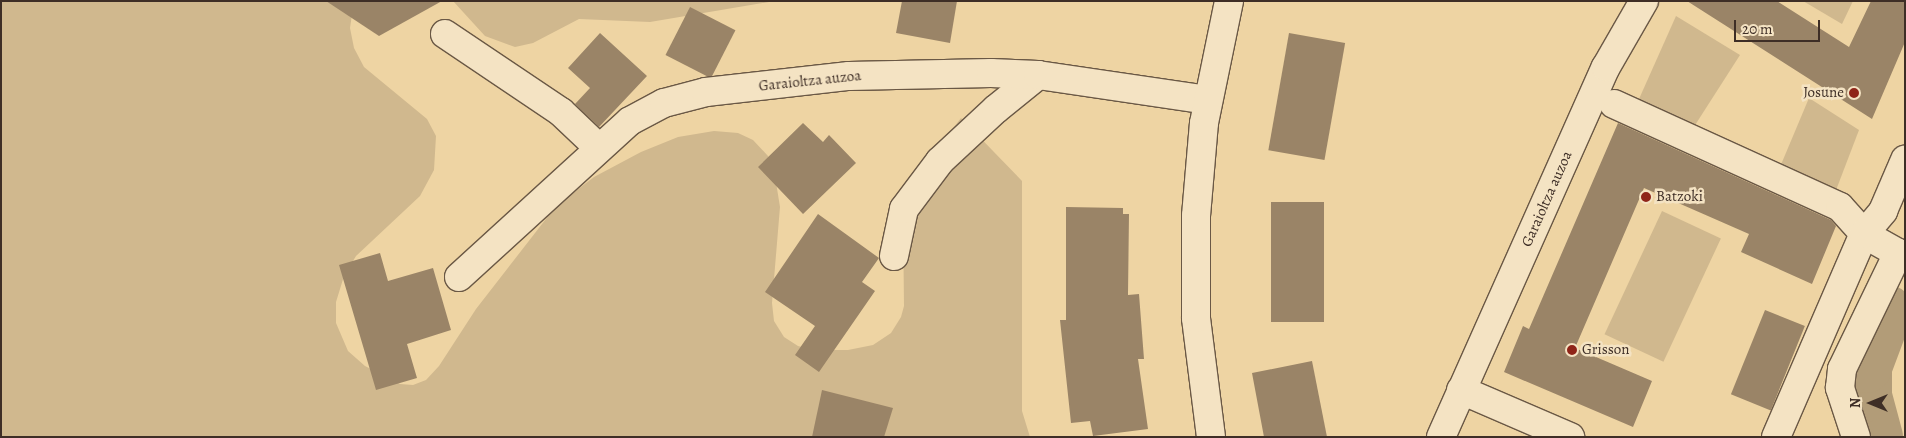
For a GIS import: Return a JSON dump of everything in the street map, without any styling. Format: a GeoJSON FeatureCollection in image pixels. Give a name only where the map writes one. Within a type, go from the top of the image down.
{"type":"FeatureCollection","features":[{"type":"Feature","properties":{"kind":"street"},"geometry":{"type":"LineString","coordinates":[[1211,437],[1196,318],[1196,216],[1208,100],[1229,1]]}},
{"type":"Feature","properties":{"kind":"street","name":"Garaioltza auzoa"},"geometry":{"type":"LineString","coordinates":[[1441,437],[1635,4]]}},
{"type":"Feature","properties":{"kind":"street"},"geometry":{"type":"LineString","coordinates":[[445,34],[561,112],[599,148]]}},
{"type":"Feature","properties":{"kind":"street"},"geometry":{"type":"LineString","coordinates":[[894,256],[904,209],[940,161],[1038,75]]}},
{"type":"Feature","properties":{"kind":"street","name":"Garaioltza auzoa"},"geometry":{"type":"LineString","coordinates":[[459,277],[630,120],[664,103],[706,92],[849,76],[1038,75],[1208,100]]}},
{"type":"Feature","properties":{"kind":"street"},"geometry":{"type":"LineString","coordinates":[[1614,104],[1840,207],[1864,234],[1901,255],[1842,369],[1840,388],[1856,437]]}},
{"type":"Feature","properties":{"kind":"street"},"geometry":{"type":"LineString","coordinates":[[1776,437],[1864,234],[1883,211],[1905,160]]}},
{"type":"Feature","properties":{"kind":"street"},"geometry":{"type":"LineString","coordinates":[[1462,390],[1570,437]]}},
{"type":"Feature","properties":{"kind":"shaded area"},"geometry":{"type":"Polygon","coordinates":[[[1,1],[354,1],[350,28],[354,48],[364,67],[427,119],[436,136],[434,170],[420,196],[356,256],[344,276],[336,302],[336,323],[348,351],[365,366],[400,384],[413,385],[426,380],[439,366],[476,309],[556,206],[594,177],[641,152],[678,137],[714,131],[738,133],[753,140],[768,156],[774,170],[780,207],[772,303],[774,321],[784,337],[798,346],[814,350],[848,350],[873,345],[891,333],[901,317],[904,306],[903,217],[921,170],[961,118],[1022,181],[1022,411],[1030,437],[1,437],[1,1]]]}},
{"type":"Feature","properties":{"kind":"shaded area"},"geometry":{"type":"Polygon","coordinates":[[[453,1],[775,1],[650,22],[579,19],[533,43],[515,47],[485,36],[453,1]]]}},
{"type":"Feature","properties":{"kind":"shaded area"},"geometry":{"type":"Polygon","coordinates":[[[1803,1],[1853,1],[1842,24],[1803,1]]]}},
{"type":"Feature","properties":{"kind":"shaded area"},"geometry":{"type":"Polygon","coordinates":[[[1676,16],[1740,55],[1690,133],[1635,108],[1676,16]]]}},
{"type":"Feature","properties":{"kind":"shaded area"},"geometry":{"type":"Polygon","coordinates":[[[1809,98],[1859,130],[1833,198],[1777,174],[1809,98]]]}},
{"type":"Feature","properties":{"kind":"shaded area"},"geometry":{"type":"Polygon","coordinates":[[[1662,211],[1721,238],[1663,362],[1605,334],[1662,211]]]}},
{"type":"Feature","properties":{"kind":"building"},"geometry":{"type":"Polygon","coordinates":[[[326,1],[442,1],[379,36],[326,1]]]}},
{"type":"Feature","properties":{"kind":"building"},"geometry":{"type":"Polygon","coordinates":[[[902,1],[957,1],[950,43],[896,33],[902,1]]]}},
{"type":"Feature","properties":{"kind":"building"},"geometry":{"type":"Polygon","coordinates":[[[1687,1],[1777,1],[1849,47],[1871,1],[1905,1],[1905,42],[1872,119],[1687,1]]]}},
{"type":"Feature","properties":{"kind":"building"},"geometry":{"type":"Polygon","coordinates":[[[690,7],[735,30],[711,78],[665,55],[690,7]]]}},
{"type":"Feature","properties":{"kind":"building"},"geometry":{"type":"Polygon","coordinates":[[[600,33],[647,76],[599,127],[575,104],[590,88],[568,68],[600,33]]]}},
{"type":"Feature","properties":{"kind":"building"},"geometry":{"type":"Polygon","coordinates":[[[1289,33],[1345,43],[1324,160],[1268,150],[1289,33]]]}},
{"type":"Feature","properties":{"kind":"building"},"geometry":{"type":"Polygon","coordinates":[[[803,123],[823,142],[829,135],[856,163],[803,214],[758,167],[803,123]]]}},
{"type":"Feature","properties":{"kind":"building"},"geometry":{"type":"Polygon","coordinates":[[[1618,123],[1831,220],[1836,226],[1812,284],[1741,252],[1749,234],[1644,188],[1575,348],[1652,381],[1633,427],[1504,372],[1523,326],[1529,329],[1618,123]]]}},
{"type":"Feature","properties":{"kind":"building"},"geometry":{"type":"Polygon","coordinates":[[[1271,202],[1324,202],[1324,322],[1271,322],[1271,202]]]}},
{"type":"Feature","properties":{"kind":"building"},"geometry":{"type":"Polygon","coordinates":[[[1066,207],[1123,208],[1123,214],[1129,214],[1128,295],[1139,294],[1144,359],[1138,359],[1148,429],[1093,436],[1090,421],[1071,423],[1060,320],[1066,320],[1066,207]]]}},
{"type":"Feature","properties":{"kind":"building"},"geometry":{"type":"Polygon","coordinates":[[[818,214],[879,258],[862,282],[875,291],[819,372],[795,355],[815,326],[765,292],[818,214]]]}},
{"type":"Feature","properties":{"kind":"building"},"geometry":{"type":"Polygon","coordinates":[[[380,253],[388,281],[433,268],[451,330],[407,344],[417,378],[376,390],[339,265],[380,253]]]}},
{"type":"Feature","properties":{"kind":"building"},"geometry":{"type":"Polygon","coordinates":[[[1765,310],[1805,326],[1771,410],[1731,394],[1765,310]]]}},
{"type":"Feature","properties":{"kind":"building"},"geometry":{"type":"Polygon","coordinates":[[[1312,361],[1327,437],[1264,437],[1252,373],[1312,361]]]}},
{"type":"Feature","properties":{"kind":"building"},"geometry":{"type":"Polygon","coordinates":[[[822,390],[893,408],[884,437],[812,437],[822,390]]]}},
{"type":"Feature","properties":{"kind":"waterway"},"geometry":{"type":"LineString","coordinates":[[1877,437],[1866,396],[1866,367],[1887,311]]}},
{"type":"Feature","properties":{"kind":"place","name":"Josune"},"geometry":{"type":"Point","coordinates":[1854,93]}},
{"type":"Feature","properties":{"kind":"place","name":"Batzoki"},"geometry":{"type":"Point","coordinates":[1646,197]}},
{"type":"Feature","properties":{"kind":"place","name":"Grisson"},"geometry":{"type":"Point","coordinates":[1572,350]}}]}
